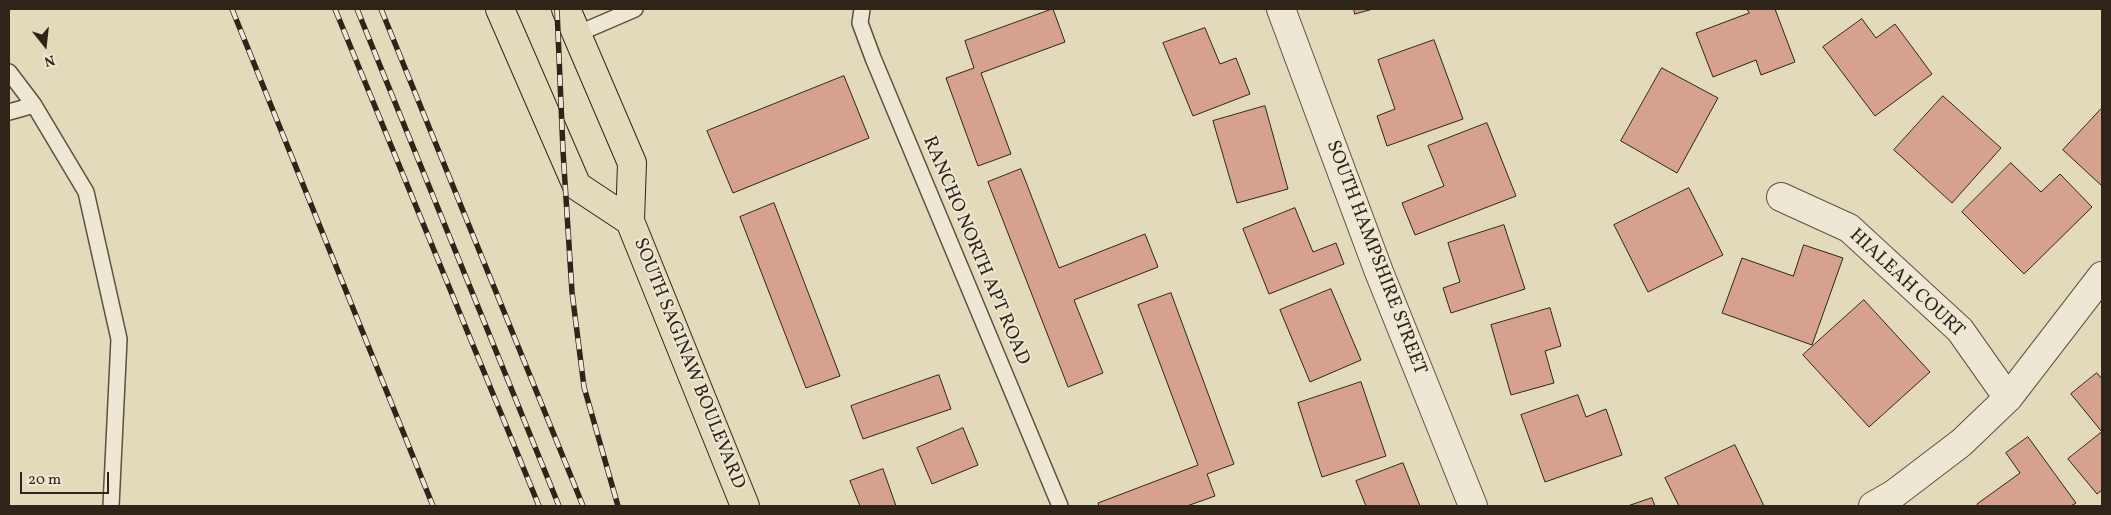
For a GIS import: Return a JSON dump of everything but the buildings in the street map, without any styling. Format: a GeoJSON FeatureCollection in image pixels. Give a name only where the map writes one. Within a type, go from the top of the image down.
{"type":"FeatureCollection","features":[{"type":"Feature","properties":{"kind":"main road","name":"SOUTH SAGINAW BOULEVARD"},"geometry":{"type":"LineString","coordinates":[[500,9],[577,186],[630,221]]}},
{"type":"Feature","properties":{"kind":"main road","name":"SOUTH SAGINAW BOULEVARD"},"geometry":{"type":"LineString","coordinates":[[566,9],[632,163],[630,221],[745,506]]}},
{"type":"Feature","properties":{"kind":"street","name":"SOUTH HAMPSHIRE STREET"},"geometry":{"type":"LineString","coordinates":[[1282,9],[1379,272],[1473,506]]}},
{"type":"Feature","properties":{"kind":"street","name":"HIALEAH COURT"},"geometry":{"type":"LineString","coordinates":[[1781,198],[1849,228],[1960,330],[2008,398]]}},
{"type":"Feature","properties":{"kind":"street"},"geometry":{"type":"LineString","coordinates":[[1873,506],[1894,494],[1961,443],[2008,398],[2102,276]]}},
{"type":"Feature","properties":{"kind":"lane"},"geometry":{"type":"LineString","coordinates":[[576,34],[634,9]]}},
{"type":"Feature","properties":{"kind":"lane","name":"RANCHO NORTH APT ROAD"},"geometry":{"type":"LineString","coordinates":[[862,9],[860,24],[873,58],[1060,506]]}},
{"type":"Feature","properties":{"kind":"lane"},"geometry":{"type":"LineString","coordinates":[[9,72],[34,105],[86,192],[119,340],[110,506]]}},
{"type":"Feature","properties":{"kind":"lane"},"geometry":{"type":"LineString","coordinates":[[9,112],[34,105]]}},
{"type":"Feature","properties":{"kind":"railway"},"geometry":{"type":"LineString","coordinates":[[232,9],[433,506]]}},
{"type":"Feature","properties":{"kind":"railway"},"geometry":{"type":"LineString","coordinates":[[335,9],[539,506]]}},
{"type":"Feature","properties":{"kind":"railway"},"geometry":{"type":"LineString","coordinates":[[357,9],[559,506]]}},
{"type":"Feature","properties":{"kind":"railway"},"geometry":{"type":"LineString","coordinates":[[381,9],[583,506]]}},
{"type":"Feature","properties":{"kind":"railway"},"geometry":{"type":"LineString","coordinates":[[557,9],[563,151],[572,292],[584,387],[618,506]]}}]}
